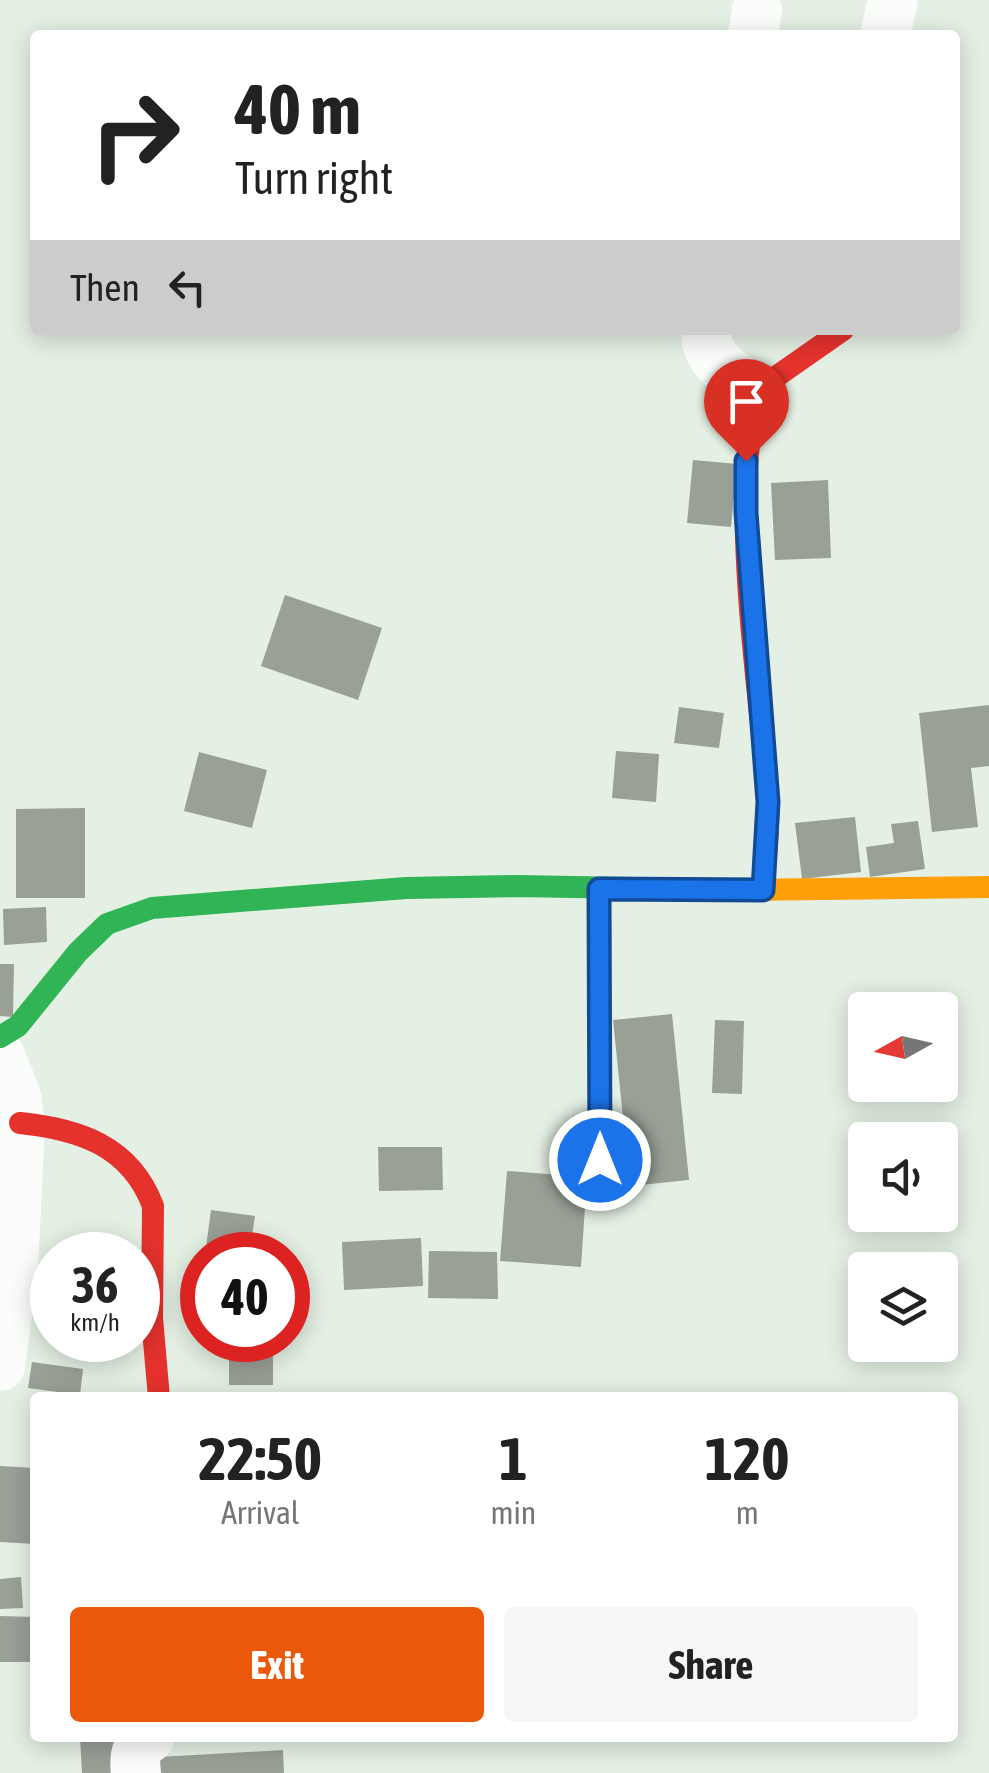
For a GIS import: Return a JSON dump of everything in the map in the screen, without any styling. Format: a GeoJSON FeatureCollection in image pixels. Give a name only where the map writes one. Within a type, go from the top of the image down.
{"type":"FeatureCollection","features":[{"type":"Feature","properties":{"kind":"street"},"geometry":{"type":"LineString","coordinates":[[886,30],[893,0]]}},
{"type":"Feature","properties":{"kind":"street"},"geometry":{"type":"LineString","coordinates":[[706,335],[713,360],[760,393]]}},
{"type":"Feature","properties":{"kind":"street"},"geometry":{"type":"LineString","coordinates":[[763,890],[768,802],[745,488],[753,412],[770,380],[836,335]]}},
{"type":"Feature","properties":{"kind":"street"},"geometry":{"type":"LineString","coordinates":[[0,1037],[18,1026],[78,952],[107,924],[152,908],[406,888],[763,890],[989,886]]}},
{"type":"Feature","properties":{"kind":"street"},"geometry":{"type":"LineString","coordinates":[[599,889],[600,1160]]}},
{"type":"Feature","properties":{"kind":"street"},"geometry":{"type":"LineString","coordinates":[[0,1056],[16,1096],[20,1123],[14,1270],[0,1366]]}},
{"type":"Feature","properties":{"kind":"street"},"geometry":{"type":"LineString","coordinates":[[20,1123],[68,1129],[98,1142],[148,1189],[152,1206],[152,1318],[158,1392]]}},
{"type":"Feature","properties":{"kind":"street"},"geometry":{"type":"LineString","coordinates":[[136,1773],[134,1756],[146,1742]]}},
{"type":"Feature","properties":{"kind":"building"},"geometry":{"type":"Polygon","coordinates":[[[693,460],[737,464],[731,527],[687,523],[693,460]]]}},
{"type":"Feature","properties":{"kind":"building"},"geometry":{"type":"Polygon","coordinates":[[[828,480],[831,558],[775,560],[771,483],[828,480]]]}},
{"type":"Feature","properties":{"kind":"building"},"geometry":{"type":"Polygon","coordinates":[[[285,595],[382,628],[358,700],[261,666],[285,595]]]}},
{"type":"Feature","properties":{"kind":"building"},"geometry":{"type":"Polygon","coordinates":[[[989,705],[989,766],[971,768],[978,827],[932,832],[919,713],[989,705]]]}},
{"type":"Feature","properties":{"kind":"building"},"geometry":{"type":"Polygon","coordinates":[[[679,707],[724,713],[719,748],[674,743],[679,707]]]}},
{"type":"Feature","properties":{"kind":"building"},"geometry":{"type":"Polygon","coordinates":[[[616,751],[659,754],[656,802],[612,798],[616,751]]]}},
{"type":"Feature","properties":{"kind":"building"},"geometry":{"type":"Polygon","coordinates":[[[199,752],[267,770],[252,828],[184,811],[199,752]]]}},
{"type":"Feature","properties":{"kind":"building"},"geometry":{"type":"Polygon","coordinates":[[[85,808],[85,898],[16,898],[16,809],[85,808]]]}},
{"type":"Feature","properties":{"kind":"building"},"geometry":{"type":"Polygon","coordinates":[[[855,817],[861,872],[802,879],[795,823],[855,817]]]}},
{"type":"Feature","properties":{"kind":"building"},"geometry":{"type":"Polygon","coordinates":[[[918,821],[925,869],[870,877],[866,847],[894,843],[891,824],[918,821]]]}},
{"type":"Feature","properties":{"kind":"building"},"geometry":{"type":"Polygon","coordinates":[[[46,907],[47,942],[4,945],[3,909],[46,907]]]}},
{"type":"Feature","properties":{"kind":"building"},"geometry":{"type":"Polygon","coordinates":[[[0,964],[14,964],[13,1017],[0,1016],[0,964]]]}},
{"type":"Feature","properties":{"kind":"building"},"geometry":{"type":"Polygon","coordinates":[[[672,1014],[689,1180],[630,1186],[613,1020],[672,1014]]]}},
{"type":"Feature","properties":{"kind":"building"},"geometry":{"type":"Polygon","coordinates":[[[715,1020],[744,1021],[742,1094],[712,1093],[715,1020]]]}},
{"type":"Feature","properties":{"kind":"building"},"geometry":{"type":"Polygon","coordinates":[[[378,1147],[442,1147],[443,1190],[379,1191],[378,1147]]]}},
{"type":"Feature","properties":{"kind":"building"},"geometry":{"type":"Polygon","coordinates":[[[507,1171],[587,1177],[581,1267],[500,1261],[507,1171]]]}},
{"type":"Feature","properties":{"kind":"building"},"geometry":{"type":"Polygon","coordinates":[[[211,1210],[255,1216],[253,1232],[208,1232],[211,1210]]]}},
{"type":"Feature","properties":{"kind":"building"},"geometry":{"type":"Polygon","coordinates":[[[421,1238],[423,1286],[344,1290],[342,1242],[421,1238]]]}},
{"type":"Feature","properties":{"kind":"building"},"geometry":{"type":"Polygon","coordinates":[[[429,1251],[497,1252],[498,1299],[428,1298],[429,1251]]]}},
{"type":"Feature","properties":{"kind":"building"},"geometry":{"type":"Polygon","coordinates":[[[32,1362],[83,1369],[80,1392],[28,1388],[32,1362]]]}},
{"type":"Feature","properties":{"kind":"building"},"geometry":{"type":"Polygon","coordinates":[[[229,1362],[273,1362],[273,1385],[229,1385],[229,1362]]]}},
{"type":"Feature","properties":{"kind":"building"},"geometry":{"type":"Polygon","coordinates":[[[0,1466],[30,1468],[30,1544],[0,1542],[0,1466]]]}},
{"type":"Feature","properties":{"kind":"building"},"geometry":{"type":"Polygon","coordinates":[[[21,1577],[23,1608],[0,1609],[0,1579],[21,1577]]]}},
{"type":"Feature","properties":{"kind":"building"},"geometry":{"type":"Polygon","coordinates":[[[0,1616],[30,1617],[30,1662],[0,1662],[0,1616]]]}},
{"type":"Feature","properties":{"kind":"building"},"geometry":{"type":"Polygon","coordinates":[[[80,1742],[126,1742],[128,1773],[82,1773],[80,1742]]]}},
{"type":"Feature","properties":{"kind":"building"},"geometry":{"type":"Polygon","coordinates":[[[283,1750],[284,1773],[142,1773],[141,1758],[283,1750]]]}},
{"type":"Feature","properties":{"kind":"traffic: fast"},"geometry":{"type":"LineString","coordinates":[[0,1037],[18,1026],[78,952],[107,924],[152,908],[406,888],[748,890]]}},
{"type":"Feature","properties":{"kind":"traffic: slow"},"geometry":{"type":"LineString","coordinates":[[748,890],[989,887]]}},
{"type":"Feature","properties":{"kind":"traffic: slow"},"geometry":{"type":"LineString","coordinates":[[599,889],[600,1160]]}},
{"type":"Feature","properties":{"kind":"traffic: jam"},"geometry":{"type":"LineString","coordinates":[[763,890],[768,810],[748,580],[747,460],[755,413],[770,381],[836,335]]}},
{"type":"Feature","properties":{"kind":"traffic: jam"},"geometry":{"type":"LineString","coordinates":[[20,1123],[62,1130],[100,1144],[131,1168],[143,1185],[153,1206],[152,1318],[158,1392]]}},
{"type":"Feature","properties":{"kind":"route"},"geometry":{"type":"LineString","coordinates":[[600,1160],[599,889],[763,890],[768,802],[746,513],[746,461]]}}]}
